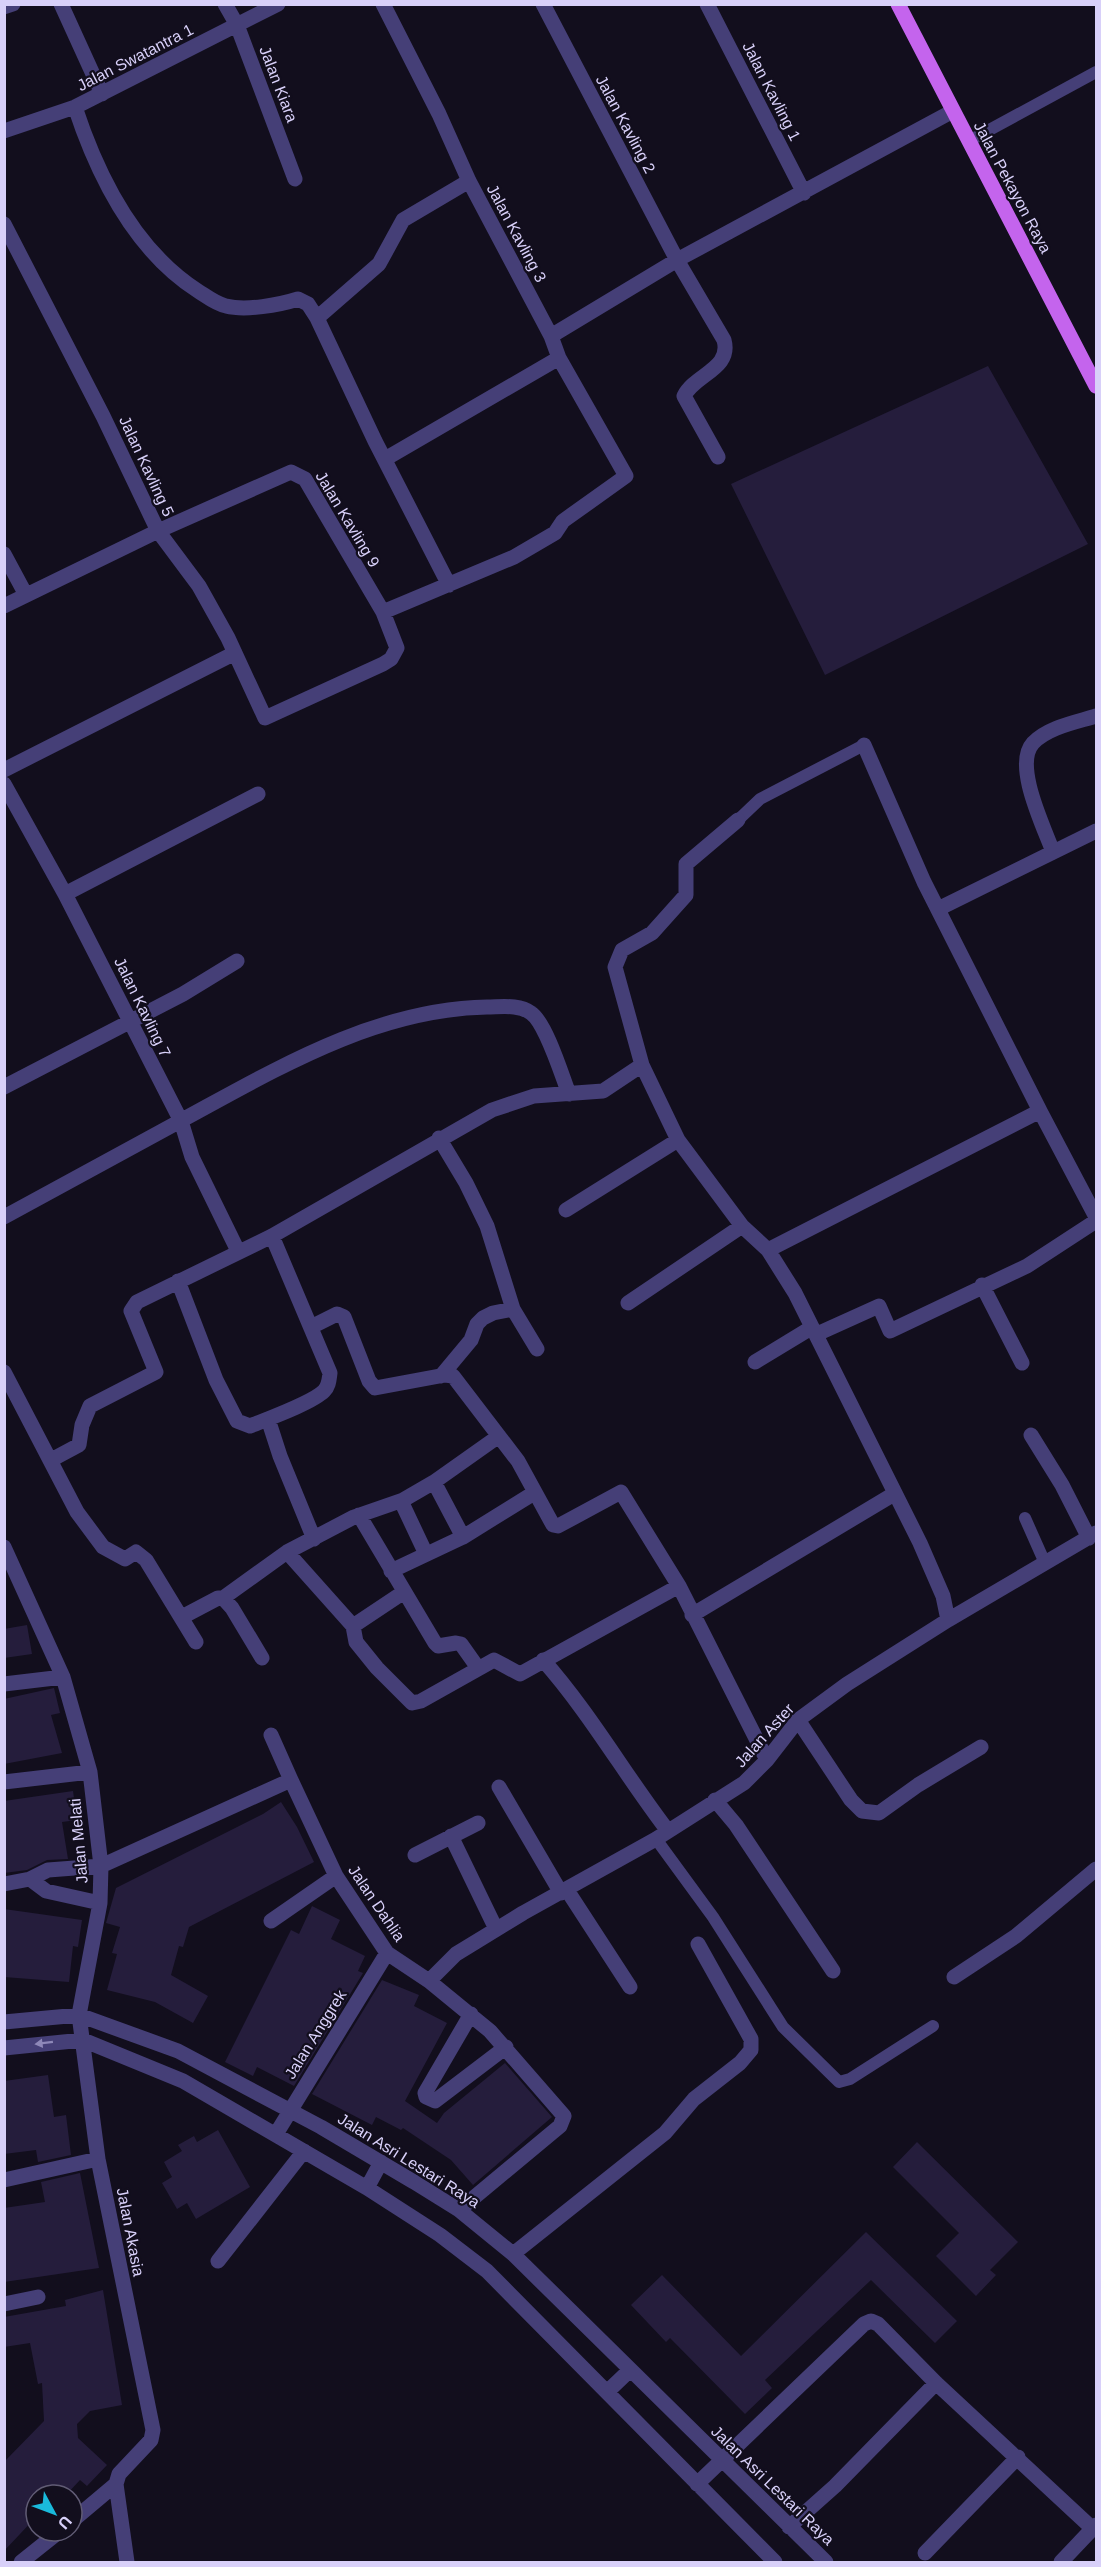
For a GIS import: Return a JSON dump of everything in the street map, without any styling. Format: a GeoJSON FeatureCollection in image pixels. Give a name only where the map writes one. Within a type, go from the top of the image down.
{"type":"FeatureCollection","features":[{"type":"Feature","properties":{"kind":"main road","name":"Jalan Pekayon Raya"},"geometry":{"type":"LineString","coordinates":[[898,4],[1096,386]]}},
{"type":"Feature","properties":{"kind":"street"},"geometry":{"type":"LineString","coordinates":[[4,7],[14,4]]}},
{"type":"Feature","properties":{"kind":"street"},"geometry":{"type":"LineString","coordinates":[[61,4],[102,94]]}},
{"type":"Feature","properties":{"kind":"street","name":"Jalan Kiara"},"geometry":{"type":"LineString","coordinates":[[225,4],[237,25],[295,179]]}},
{"type":"Feature","properties":{"kind":"street","name":"Jalan Swatantra 1"},"geometry":{"type":"LineString","coordinates":[[4,131],[75,107],[278,4]]}},
{"type":"Feature","properties":{"kind":"street","name":"Jalan Kavling 3"},"geometry":{"type":"LineString","coordinates":[[383,4],[439,114],[469,181],[551,336],[559,358],[626,476],[563,521],[555,533],[514,556],[449,585]]}},
{"type":"Feature","properties":{"kind":"street","name":"Jalan Kavling 2"},"geometry":{"type":"LineString","coordinates":[[543,4],[677,260],[724,340],[727,349],[724,358],[684,396],[718,457]]}},
{"type":"Feature","properties":{"kind":"street","name":"Jalan Kavling 1"},"geometry":{"type":"LineString","coordinates":[[707,4],[804,193]]}},
{"type":"Feature","properties":{"kind":"street"},"geometry":{"type":"LineString","coordinates":[[75,107],[88,146],[136,234],[179,278],[227,307],[277,306],[298,299],[308,304],[317,318],[449,585],[382,612]]}},
{"type":"Feature","properties":{"kind":"street"},"geometry":{"type":"LineString","coordinates":[[551,336],[677,260],[953,111]]}},
{"type":"Feature","properties":{"kind":"street"},"geometry":{"type":"LineString","coordinates":[[317,318],[379,264],[403,220],[469,181]]}},
{"type":"Feature","properties":{"kind":"street","name":"Jalan Kavling 5"},"geometry":{"type":"LineString","coordinates":[[4,224],[88,386],[158,531],[199,586],[235,653],[265,718]]}},
{"type":"Feature","properties":{"kind":"street"},"geometry":{"type":"LineString","coordinates":[[386,459],[559,358]]}},
{"type":"Feature","properties":{"kind":"street","name":"Jalan Kavling 9"},"geometry":{"type":"LineString","coordinates":[[4,606],[158,531],[285,473],[297,473],[305,479],[382,612],[397,648],[389,661],[265,718]]}},
{"type":"Feature","properties":{"kind":"street"},"geometry":{"type":"LineString","coordinates":[[4,554],[26,595]]}},
{"type":"Feature","properties":{"kind":"street"},"geometry":{"type":"LineString","coordinates":[[4,770],[235,653]]}},
{"type":"Feature","properties":{"kind":"street"},"geometry":{"type":"LineString","coordinates":[[1053,852],[1029,787],[1026,762],[1028,750],[1042,736],[1096,716]]}},
{"type":"Feature","properties":{"kind":"street"},"geometry":{"type":"LineString","coordinates":[[756,1362],[814,1331],[879,1306],[890,1331],[982,1285],[1027,1266],[1096,1219],[939,909],[864,745]]}},
{"type":"Feature","properties":{"kind":"street","name":"Jalan Kavling 7"},"geometry":{"type":"LineString","coordinates":[[4,784],[65,894],[181,1121],[192,1158],[238,1251]]}},
{"type":"Feature","properties":{"kind":"street"},"geometry":{"type":"LineString","coordinates":[[65,894],[258,794]]}},
{"type":"Feature","properties":{"kind":"street"},"geometry":{"type":"LineString","coordinates":[[738,820],[686,864],[686,895],[652,933],[622,950],[615,967],[642,1065],[678,1140],[742,1226],[768,1250],[795,1293],[943,1596],[948,1620]]}},
{"type":"Feature","properties":{"kind":"street"},"geometry":{"type":"LineString","coordinates":[[939,909],[1096,831]]}},
{"type":"Feature","properties":{"kind":"street"},"geometry":{"type":"LineString","coordinates":[[4,1087],[130,1023],[237,961]]}},
{"type":"Feature","properties":{"kind":"street"},"geometry":{"type":"LineString","coordinates":[[4,1217],[264,1075],[323,1047],[401,1018],[470,1008],[509,1007],[532,1013],[541,1024],[569,1094]]}},
{"type":"Feature","properties":{"kind":"street"},"geometry":{"type":"LineString","coordinates":[[51,1460],[79,1445],[82,1425],[90,1406],[156,1372],[131,1311],[137,1302],[272,1236],[439,1138],[492,1110],[534,1096],[603,1091],[642,1065]]}},
{"type":"Feature","properties":{"kind":"street"},"geometry":{"type":"LineString","coordinates":[[768,1250],[1040,1111]]}},
{"type":"Feature","properties":{"kind":"street"},"geometry":{"type":"LineString","coordinates":[[439,1138],[466,1183],[486,1226],[513,1310],[537,1349]]}},
{"type":"Feature","properties":{"kind":"street"},"geometry":{"type":"LineString","coordinates":[[566,1210],[678,1140]]}},
{"type":"Feature","properties":{"kind":"street"},"geometry":{"type":"LineString","coordinates":[[628,1303],[742,1226]]}},
{"type":"Feature","properties":{"kind":"street"},"geometry":{"type":"LineString","coordinates":[[178,1281],[216,1380],[237,1421],[250,1426],[268,1419],[322,1392],[328,1384],[330,1373],[272,1236]]}},
{"type":"Feature","properties":{"kind":"street"},"geometry":{"type":"LineString","coordinates":[[982,1285],[1022,1363]]}},
{"type":"Feature","properties":{"kind":"street"},"geometry":{"type":"LineString","coordinates":[[441,1376],[471,1340],[477,1324],[483,1318],[493,1313],[513,1310]]}},
{"type":"Feature","properties":{"kind":"street"},"geometry":{"type":"LineString","coordinates":[[311,1327],[337,1314],[344,1317],[369,1381],[375,1388],[441,1376],[453,1376],[518,1461],[551,1523],[558,1526],[621,1492],[679,1586],[692,1616],[767,1760]]}},
{"type":"Feature","properties":{"kind":"street"},"geometry":{"type":"LineString","coordinates":[[4,1372],[77,1512],[103,1547],[125,1559],[136,1552],[147,1560],[196,1642]]}},
{"type":"Feature","properties":{"kind":"street"},"geometry":{"type":"LineString","coordinates":[[268,1419],[280,1456],[314,1539]]}},
{"type":"Feature","properties":{"kind":"street"},"geometry":{"type":"LineString","coordinates":[[1031,1435],[1093,1536]]}},
{"type":"Feature","properties":{"kind":"street"},"geometry":{"type":"LineString","coordinates":[[182,1617],[218,1598],[223,1598],[287,1552],[359,1515],[401,1501],[434,1482],[499,1436]]}},
{"type":"Feature","properties":{"kind":"street"},"geometry":{"type":"LineString","coordinates":[[434,1482],[463,1537]]}},
{"type":"Feature","properties":{"kind":"street"},"geometry":{"type":"LineString","coordinates":[[392,1571],[463,1537],[534,1493]]}},
{"type":"Feature","properties":{"kind":"street"},"geometry":{"type":"LineString","coordinates":[[692,1616],[894,1494]]}},
{"type":"Feature","properties":{"kind":"street"},"geometry":{"type":"LineString","coordinates":[[401,1501],[426,1554]]}},
{"type":"Feature","properties":{"kind":"street"},"geometry":{"type":"LineString","coordinates":[[359,1515],[435,1643],[438,1646],[461,1644],[478,1668]]}},
{"type":"Feature","properties":{"kind":"street","name":"Jalan Aster"},"geometry":{"type":"LineString","coordinates":[[429,1981],[456,1954],[662,1835],[744,1783],[767,1760],[798,1720],[847,1684],[948,1620],[1093,1536]]}},
{"type":"Feature","properties":{"kind":"street","name":"Jalan Melati"},"geometry":{"type":"LineString","coordinates":[[4,1547],[63,1677],[90,1772],[101,1866],[100,1903],[79,2015],[82,2040]]}},
{"type":"Feature","properties":{"kind":"street"},"geometry":{"type":"LineString","coordinates":[[287,1552],[354,1626],[356,1642],[377,1668],[412,1702],[421,1701],[494,1660],[520,1674],[679,1586]]}},
{"type":"Feature","properties":{"kind":"street"},"geometry":{"type":"LineString","coordinates":[[354,1626],[404,1592]]}},
{"type":"Feature","properties":{"kind":"street"},"geometry":{"type":"LineString","coordinates":[[223,1598],[232,1608],[262,1658]]}},
{"type":"Feature","properties":{"kind":"street"},"geometry":{"type":"LineString","coordinates":[[543,1660],[572,1693],[638,1792],[662,1835]]}},
{"type":"Feature","properties":{"kind":"street"},"geometry":{"type":"LineString","coordinates":[[4,1684],[63,1677]]}},
{"type":"Feature","properties":{"kind":"street"},"geometry":{"type":"LineString","coordinates":[[798,1720],[851,1800],[862,1811],[879,1813],[981,1747]]}},
{"type":"Feature","properties":{"kind":"street","name":"Jalan Dahlia"},"geometry":{"type":"LineString","coordinates":[[271,1735],[336,1876],[387,1953],[429,1981],[471,2014],[506,2047],[561,2111],[564,2120],[459,2210]]}},
{"type":"Feature","properties":{"kind":"street"},"geometry":{"type":"LineString","coordinates":[[4,1782],[90,1772]]}},
{"type":"Feature","properties":{"kind":"street"},"geometry":{"type":"LineString","coordinates":[[4,1884],[30,1879],[48,1870],[101,1866],[291,1780]]}},
{"type":"Feature","properties":{"kind":"street"},"geometry":{"type":"LineString","coordinates":[[499,1787],[564,1892],[630,1987]]}},
{"type":"Feature","properties":{"kind":"street"},"geometry":{"type":"LineString","coordinates":[[715,1800],[742,1833],[833,1971]]}},
{"type":"Feature","properties":{"kind":"street"},"geometry":{"type":"LineString","coordinates":[[415,1855],[478,1823]]}},
{"type":"Feature","properties":{"kind":"street"},"geometry":{"type":"LineString","coordinates":[[452,1836],[496,1929]]}},
{"type":"Feature","properties":{"kind":"street"},"geometry":{"type":"LineString","coordinates":[[954,1977],[1016,1936],[1096,1869]]}},
{"type":"Feature","properties":{"kind":"street"},"geometry":{"type":"LineString","coordinates":[[271,1921],[336,1876]]}},
{"type":"Feature","properties":{"kind":"street"},"geometry":{"type":"LineString","coordinates":[[30,1879],[46,1891],[100,1903]]}},
{"type":"Feature","properties":{"kind":"street"},"geometry":{"type":"LineString","coordinates":[[513,2254],[665,2133],[694,2099],[740,2063],[751,2050],[751,2039],[698,1944]]}},
{"type":"Feature","properties":{"kind":"street","name":"Jalan Anggrek"},"geometry":{"type":"LineString","coordinates":[[276,2134],[387,1953]]}},
{"type":"Feature","properties":{"kind":"street"},"geometry":{"type":"LineString","coordinates":[[471,2014],[425,2093],[426,2097],[435,2101],[506,2047]]}},
{"type":"Feature","properties":{"kind":"street","name":"Jalan Asri Lestari Raya"},"geometry":{"type":"LineString","coordinates":[[4,2022],[79,2015],[178,2051],[381,2162],[459,2210],[513,2254],[826,2562]]}},
{"type":"Feature","properties":{"kind":"street"},"geometry":{"type":"LineString","coordinates":[[4,2048],[82,2040],[183,2081],[367,2188],[440,2235],[485,2270],[775,2562]]}},
{"type":"Feature","properties":{"kind":"street","name":"Jalan Akasia"},"geometry":{"type":"LineString","coordinates":[[82,2040],[98,2159],[153,2430],[151,2440],[119,2474],[116,2484]]}},
{"type":"Feature","properties":{"kind":"street"},"geometry":{"type":"LineString","coordinates":[[218,2261],[304,2151]]}},
{"type":"Feature","properties":{"kind":"street"},"geometry":{"type":"LineString","coordinates":[[4,2180],[98,2159]]}},
{"type":"Feature","properties":{"kind":"street"},"geometry":{"type":"LineString","coordinates":[[367,2188],[381,2162]]}},
{"type":"Feature","properties":{"kind":"street"},"geometry":{"type":"LineString","coordinates":[[4,2304],[38,2297]]}},
{"type":"Feature","properties":{"kind":"street"},"geometry":{"type":"LineString","coordinates":[[697,2484],[723,2462],[868,2322],[878,2324],[936,2383],[1095,2527],[1061,2562]]}},
{"type":"Feature","properties":{"kind":"street"},"geometry":{"type":"LineString","coordinates":[[608,2392],[630,2370]]}},
{"type":"Feature","properties":{"kind":"street"},"geometry":{"type":"LineString","coordinates":[[789,2526],[835,2486],[936,2383]]}},
{"type":"Feature","properties":{"kind":"street"},"geometry":{"type":"LineString","coordinates":[[925,2553],[1018,2457]]}},
{"type":"Feature","properties":{"kind":"street"},"geometry":{"type":"LineString","coordinates":[[84,2511],[116,2484]]}},
{"type":"Feature","properties":{"kind":"street"},"geometry":{"type":"LineString","coordinates":[[116,2484],[127,2562]]}},
{"type":"Feature","properties":{"kind":"street"},"geometry":{"type":"LineString","coordinates":[[21,2562],[45,2543]]}},
{"type":"Feature","properties":{"kind":"lane"},"geometry":{"type":"LineString","coordinates":[[969,141],[1096,72]]}},
{"type":"Feature","properties":{"kind":"lane"},"geometry":{"type":"LineString","coordinates":[[738,820],[760,799],[864,745]]}},
{"type":"Feature","properties":{"kind":"lane"},"geometry":{"type":"LineString","coordinates":[[1025,1518],[1045,1563]]}},
{"type":"Feature","properties":{"kind":"lane"},"geometry":{"type":"LineString","coordinates":[[662,1835],[783,2027],[839,2082],[850,2079],[933,2026]]}},
{"type":"Feature","properties":{"kind":"building"},"geometry":{"type":"Polygon","coordinates":[[[988,366],[1088,544],[825,675],[731,484],[988,366]]]}},
{"type":"Feature","properties":{"kind":"building"},"geometry":{"type":"Polygon","coordinates":[[[27,1625],[32,1654],[4,1658],[4,1629],[27,1625]]]}},
{"type":"Feature","properties":{"kind":"building"},"geometry":{"type":"Polygon","coordinates":[[[54,1688],[60,1713],[51,1715],[62,1753],[4,1764],[4,1699],[54,1688]]]}},
{"type":"Feature","properties":{"kind":"building"},"geometry":{"type":"Polygon","coordinates":[[[73,1791],[77,1820],[62,1822],[68,1859],[47,1860],[27,1870],[4,1873],[4,1801],[73,1791]]]}},
{"type":"Feature","properties":{"kind":"building"},"geometry":{"type":"Polygon","coordinates":[[[281,1802],[297,1827],[314,1862],[189,1927],[183,1947],[179,1946],[171,1975],[208,1996],[193,2023],[155,2002],[107,1990],[117,1954],[112,1953],[120,1927],[106,1923],[116,1888],[263,1814],[281,1802]]]}},
{"type":"Feature","properties":{"kind":"building"},"geometry":{"type":"Polygon","coordinates":[[[312,1906],[340,1920],[331,1939],[365,1956],[358,1971],[363,1973],[294,2086],[257,2067],[253,2076],[225,2062],[291,1930],[299,1934],[312,1906]]]}},
{"type":"Feature","properties":{"kind":"building"},"geometry":{"type":"Polygon","coordinates":[[[4,1909],[82,1920],[78,1947],[73,1946],[69,1982],[4,1977],[4,1909]]]}},
{"type":"Feature","properties":{"kind":"building"},"geometry":{"type":"Polygon","coordinates":[[[382,1980],[419,1995],[414,2006],[447,2023],[405,2101],[437,2123],[444,2113],[505,2063],[552,2117],[473,2185],[451,2160],[403,2128],[401,2130],[376,2117],[372,2125],[312,2094],[382,1980]]]}},
{"type":"Feature","properties":{"kind":"building"},"geometry":{"type":"Polygon","coordinates":[[[48,2075],[54,2117],[66,2115],[71,2155],[38,2162],[36,2150],[4,2154],[4,2081],[48,2075]]]}},
{"type":"Feature","properties":{"kind":"building"},"geometry":{"type":"Polygon","coordinates":[[[218,2130],[250,2187],[196,2219],[187,2203],[177,2209],[162,2183],[172,2177],[164,2162],[182,2151],[178,2145],[194,2136],[197,2142],[218,2130]]]}},
{"type":"Feature","properties":{"kind":"building"},"geometry":{"type":"Polygon","coordinates":[[[917,2142],[1018,2242],[990,2270],[996,2275],[976,2296],[936,2256],[959,2233],[893,2167],[917,2142]]]}},
{"type":"Feature","properties":{"kind":"building"},"geometry":{"type":"Polygon","coordinates":[[[80,2173],[99,2268],[4,2282],[4,2208],[45,2202],[41,2182],[80,2173]]]}},
{"type":"Feature","properties":{"kind":"building"},"geometry":{"type":"Polygon","coordinates":[[[866,2232],[957,2321],[935,2343],[871,2280],[765,2380],[772,2388],[745,2414],[670,2338],[666,2342],[631,2305],[662,2275],[741,2356],[866,2232]]]}},
{"type":"Feature","properties":{"kind":"building"},"geometry":{"type":"Polygon","coordinates":[[[103,2290],[122,2405],[90,2411],[77,2424],[78,2438],[107,2465],[87,2486],[80,2480],[77,2483],[24,2483],[24,2530],[4,2551],[4,2462],[44,2421],[42,2383],[38,2384],[30,2343],[4,2347],[4,2317],[66,2306],[65,2300],[103,2290]]]}}]}
